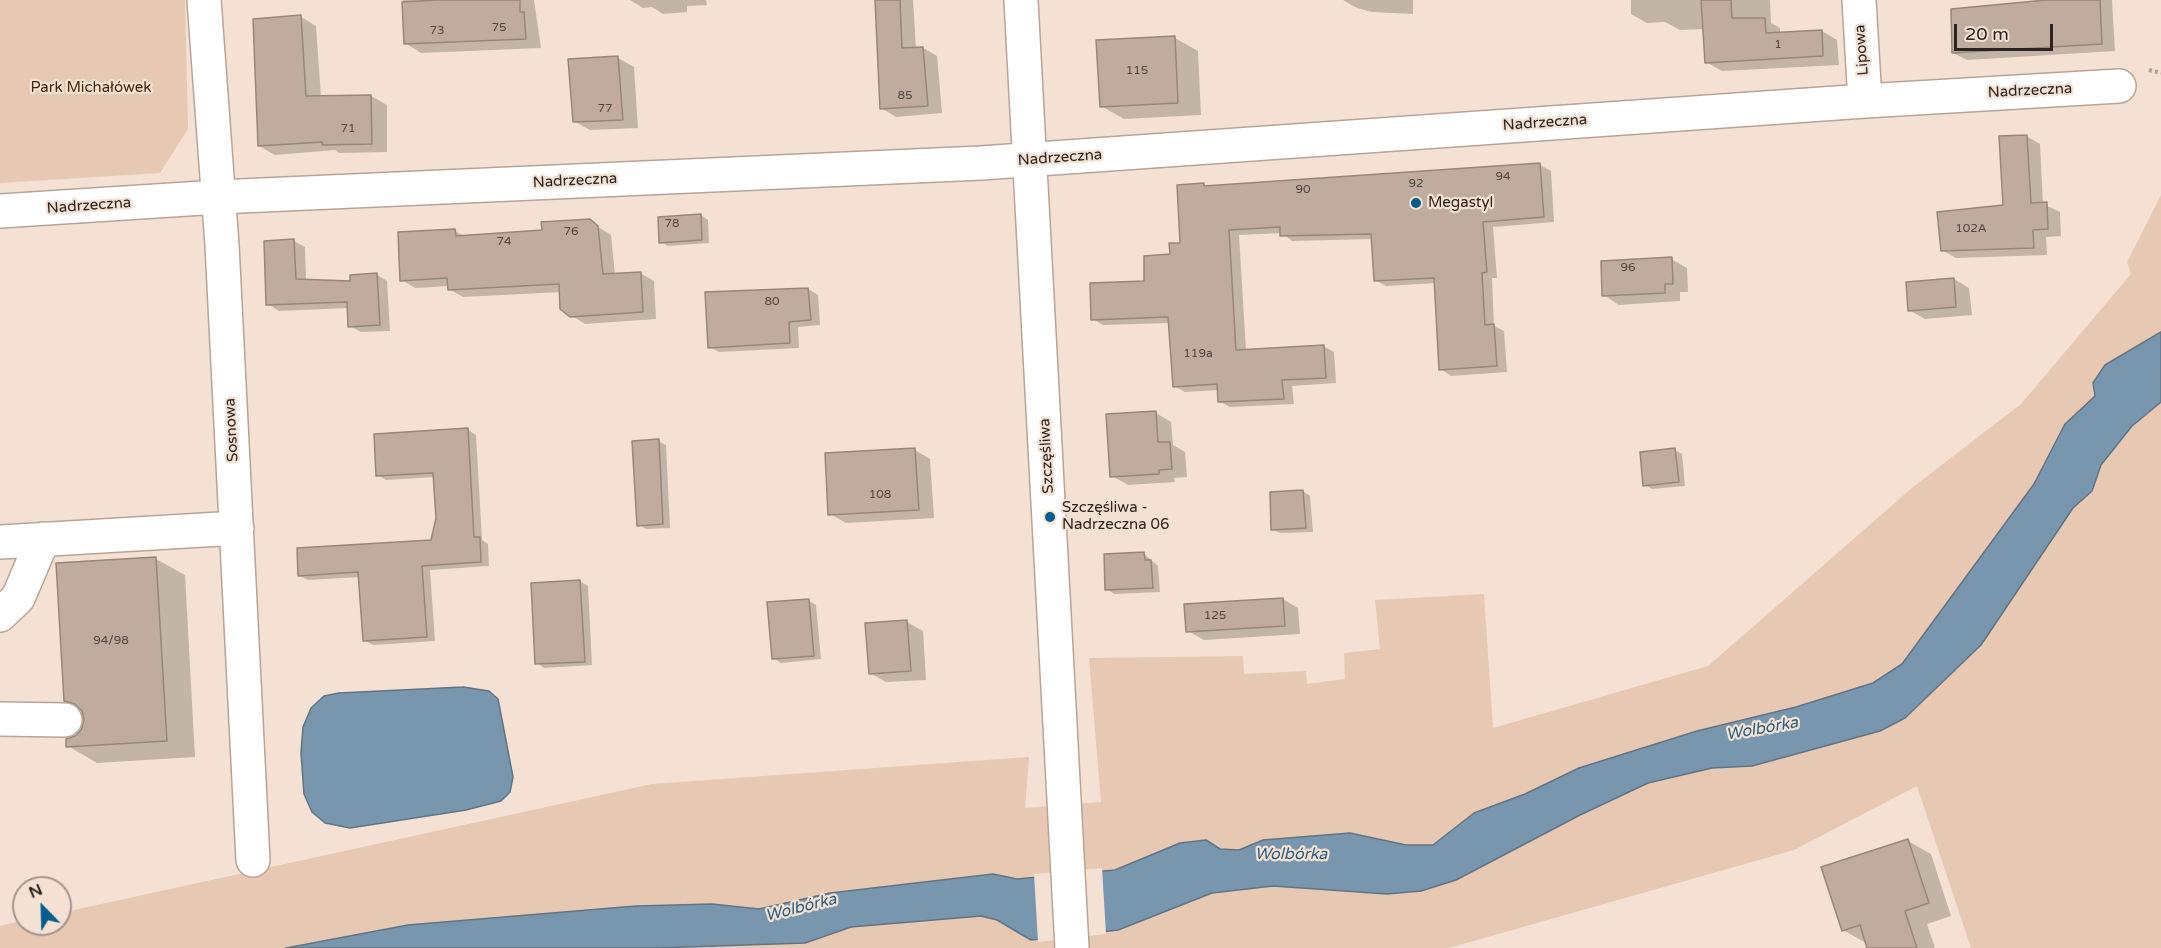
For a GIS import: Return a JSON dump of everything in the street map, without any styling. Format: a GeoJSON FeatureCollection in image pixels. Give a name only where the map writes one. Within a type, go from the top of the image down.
{"type":"FeatureCollection","features":[{"type":"Feature","properties":{"kind":"street","name":"Sosnowa"},"geometry":{"type":"LineString","coordinates":[[204,0],[237,528],[253,860]]}},
{"type":"Feature","properties":{"kind":"street","name":"Szczęśliwa"},"geometry":{"type":"LineString","coordinates":[[1021,0],[1072,948]]}},
{"type":"Feature","properties":{"kind":"street","name":"Lipowa"},"geometry":{"type":"LineString","coordinates":[[1859,0],[1865,101]]}},
{"type":"Feature","properties":{"kind":"street","name":"Nadrzeczna"},"geometry":{"type":"LineString","coordinates":[[0,211],[218,197],[1030,160],[1865,101],[2119,86]]}},
{"type":"Feature","properties":{"kind":"street"},"geometry":{"type":"LineString","coordinates":[[0,542],[237,528]]}},
{"type":"Feature","properties":{"kind":"street"},"geometry":{"type":"LineString","coordinates":[[0,615],[18,598],[43,539]]}},
{"type":"Feature","properties":{"kind":"street"},"geometry":{"type":"LineString","coordinates":[[0,719],[65,720]]}},
{"type":"Feature","properties":{"kind":"green space","name":"Park Michałówek"},"geometry":{"type":"Polygon","coordinates":[[[0,0],[185,0],[188,129],[160,173],[0,183],[0,0]]]}},
{"type":"Feature","properties":{"kind":"green space"},"geometry":{"type":"Polygon","coordinates":[[[2161,195],[2161,948],[1971,948],[1917,786],[1794,850],[1449,948],[0,948],[0,926],[12,923],[12,936],[72,936],[72,910],[652,784],[1029,757],[1025,808],[1101,802],[1089,658],[1243,656],[1244,674],[1306,671],[1307,684],[1345,679],[1344,653],[1380,649],[1375,600],[1484,594],[1493,728],[1708,666],[1913,487],[2021,404],[2131,274],[2127,262],[2161,195]]]}},
{"type":"Feature","properties":{"kind":"water","name":"Wolbórka"},"geometry":{"type":"Polygon","coordinates":[[[2161,332],[2161,402],[2132,426],[2101,465],[2092,491],[2073,508],[1981,645],[1905,718],[1880,731],[1752,766],[1712,768],[1648,783],[1580,815],[1456,880],[1421,891],[1387,894],[1273,886],[1212,893],[1118,930],[1031,940],[997,920],[981,916],[851,927],[805,943],[656,948],[286,948],[408,925],[636,906],[712,904],[759,909],[830,893],[993,874],[1017,879],[1115,870],[1180,843],[1206,840],[1220,849],[1239,850],[1263,840],[1350,833],[1406,845],[1433,845],[1474,813],[1525,794],[1579,768],[1697,731],[1796,707],[1873,683],[1902,664],[2034,484],[2065,424],[2095,396],[2093,383],[2105,365],[2161,332]]]}},
{"type":"Feature","properties":{"kind":"water"},"geometry":{"type":"Polygon","coordinates":[[[463,687],[489,691],[498,699],[513,777],[510,792],[501,801],[466,810],[350,828],[325,823],[312,812],[304,794],[301,753],[303,727],[311,708],[324,696],[339,693],[463,687]]]}},
{"type":"Feature","properties":{"kind":"pier"},"geometry":{"type":"Polygon","coordinates":[[[1102,868],[1106,934],[1038,942],[1034,874],[1102,868]]]}},
{"type":"Feature","properties":{"kind":"building"},"geometry":{"type":"Polygon","coordinates":[[[520,0],[520,12],[524,12],[526,39],[404,44],[402,2],[520,0]]]}},
{"type":"Feature","properties":{"kind":"building"},"geometry":{"type":"Polygon","coordinates":[[[875,0],[900,0],[902,48],[923,47],[928,106],[880,109],[875,0]]]}},
{"type":"Feature","properties":{"kind":"building"},"geometry":{"type":"Polygon","coordinates":[[[1701,0],[1731,0],[1732,18],[1765,18],[1766,33],[1822,30],[1823,56],[1705,63],[1701,0]]]}},
{"type":"Feature","properties":{"kind":"building"},"geometry":{"type":"Polygon","coordinates":[[[2046,0],[2100,0],[2102,44],[1952,53],[1951,9],[2046,0]]]}},
{"type":"Feature","properties":{"kind":"building"},"geometry":{"type":"Polygon","coordinates":[[[301,15],[306,96],[371,95],[372,144],[322,145],[322,142],[258,146],[253,19],[301,15]]]}},
{"type":"Feature","properties":{"kind":"building"},"geometry":{"type":"Polygon","coordinates":[[[1175,36],[1178,103],[1100,107],[1096,40],[1175,36]]]}},
{"type":"Feature","properties":{"kind":"building"},"geometry":{"type":"Polygon","coordinates":[[[618,56],[623,120],[573,122],[568,59],[618,56]]]}},
{"type":"Feature","properties":{"kind":"building"},"geometry":{"type":"Polygon","coordinates":[[[2027,135],[2031,203],[2047,202],[2048,229],[2033,230],[2034,248],[1941,251],[1937,212],[2003,205],[1999,136],[2027,135]]]}},
{"type":"Feature","properties":{"kind":"building"},"geometry":{"type":"Polygon","coordinates":[[[1540,163],[1544,217],[1483,222],[1487,272],[1482,273],[1485,325],[1494,324],[1497,366],[1439,370],[1434,278],[1374,281],[1371,234],[1280,236],[1280,227],[1229,230],[1236,350],[1324,345],[1326,378],[1282,380],[1284,399],[1218,402],[1217,384],[1173,387],[1168,317],[1091,320],[1090,283],[1144,281],[1144,256],[1170,254],[1169,243],[1180,243],[1177,185],[1204,183],[1204,186],[1540,163]]]}},
{"type":"Feature","properties":{"kind":"building"},"geometry":{"type":"Polygon","coordinates":[[[701,214],[702,240],[659,243],[658,217],[701,214]]]}},
{"type":"Feature","properties":{"kind":"building"},"geometry":{"type":"Polygon","coordinates":[[[590,219],[598,226],[603,274],[641,272],[643,312],[570,317],[560,309],[559,284],[448,290],[447,278],[400,281],[398,232],[455,229],[456,236],[542,230],[541,222],[590,219]]]}},
{"type":"Feature","properties":{"kind":"building"},"geometry":{"type":"Polygon","coordinates":[[[294,239],[296,279],[350,281],[350,275],[377,273],[380,325],[348,327],[347,302],[266,305],[264,241],[294,239]]]}},
{"type":"Feature","properties":{"kind":"building"},"geometry":{"type":"Polygon","coordinates":[[[1672,257],[1673,284],[1665,284],[1665,293],[1602,296],[1601,261],[1672,257]]]}},
{"type":"Feature","properties":{"kind":"building"},"geometry":{"type":"Polygon","coordinates":[[[1954,278],[1956,307],[1908,311],[1906,282],[1954,278]]]}},
{"type":"Feature","properties":{"kind":"building"},"geometry":{"type":"Polygon","coordinates":[[[808,288],[811,320],[789,322],[790,343],[708,348],[705,292],[808,288]]]}},
{"type":"Feature","properties":{"kind":"building"},"geometry":{"type":"Polygon","coordinates":[[[1156,411],[1158,442],[1170,442],[1172,469],[1159,470],[1159,474],[1110,477],[1106,414],[1156,411]]]}},
{"type":"Feature","properties":{"kind":"building"},"geometry":{"type":"Polygon","coordinates":[[[468,428],[474,537],[480,537],[481,562],[422,566],[427,637],[363,641],[358,572],[298,576],[297,548],[431,540],[436,518],[433,473],[376,476],[374,434],[468,428]]]}},
{"type":"Feature","properties":{"kind":"building"},"geometry":{"type":"Polygon","coordinates":[[[659,439],[663,524],[637,526],[632,441],[659,439]]]}},
{"type":"Feature","properties":{"kind":"building"},"geometry":{"type":"Polygon","coordinates":[[[915,448],[919,510],[828,515],[825,453],[915,448]]]}},
{"type":"Feature","properties":{"kind":"building"},"geometry":{"type":"Polygon","coordinates":[[[1675,448],[1679,482],[1643,486],[1640,452],[1675,448]]]}},
{"type":"Feature","properties":{"kind":"building"},"geometry":{"type":"Polygon","coordinates":[[[1303,490],[1306,528],[1271,530],[1270,492],[1303,490]]]}},
{"type":"Feature","properties":{"kind":"building"},"geometry":{"type":"Polygon","coordinates":[[[1144,552],[1145,560],[1151,560],[1153,588],[1105,590],[1104,554],[1144,552]]]}},
{"type":"Feature","properties":{"kind":"building"},"geometry":{"type":"Polygon","coordinates":[[[156,557],[167,741],[66,747],[66,739],[75,736],[81,730],[84,720],[82,711],[75,704],[64,701],[56,563],[156,557]]]}},
{"type":"Feature","properties":{"kind":"building"},"geometry":{"type":"Polygon","coordinates":[[[580,580],[585,662],[535,664],[531,583],[580,580]]]}},
{"type":"Feature","properties":{"kind":"building"},"geometry":{"type":"Polygon","coordinates":[[[1283,598],[1285,626],[1186,632],[1184,604],[1283,598]]]}},
{"type":"Feature","properties":{"kind":"building"},"geometry":{"type":"Polygon","coordinates":[[[809,599],[814,656],[772,659],[767,602],[809,599]]]}},
{"type":"Feature","properties":{"kind":"building"},"geometry":{"type":"Polygon","coordinates":[[[907,620],[911,671],[869,674],[865,623],[907,620]]]}},
{"type":"Feature","properties":{"kind":"building"},"geometry":{"type":"Polygon","coordinates":[[[1908,839],[1929,903],[1905,911],[1917,948],[1867,948],[1860,925],[1842,931],[1821,867],[1908,839]]]}},
{"type":"Feature","properties":{"kind":"place","name":"Megastyl"},"geometry":{"type":"Point","coordinates":[1416,203]}},
{"type":"Feature","properties":{"kind":"place","name":"Szczęśliwa - Nadrzeczna 06"},"geometry":{"type":"Point","coordinates":[1050,517]}}]}
